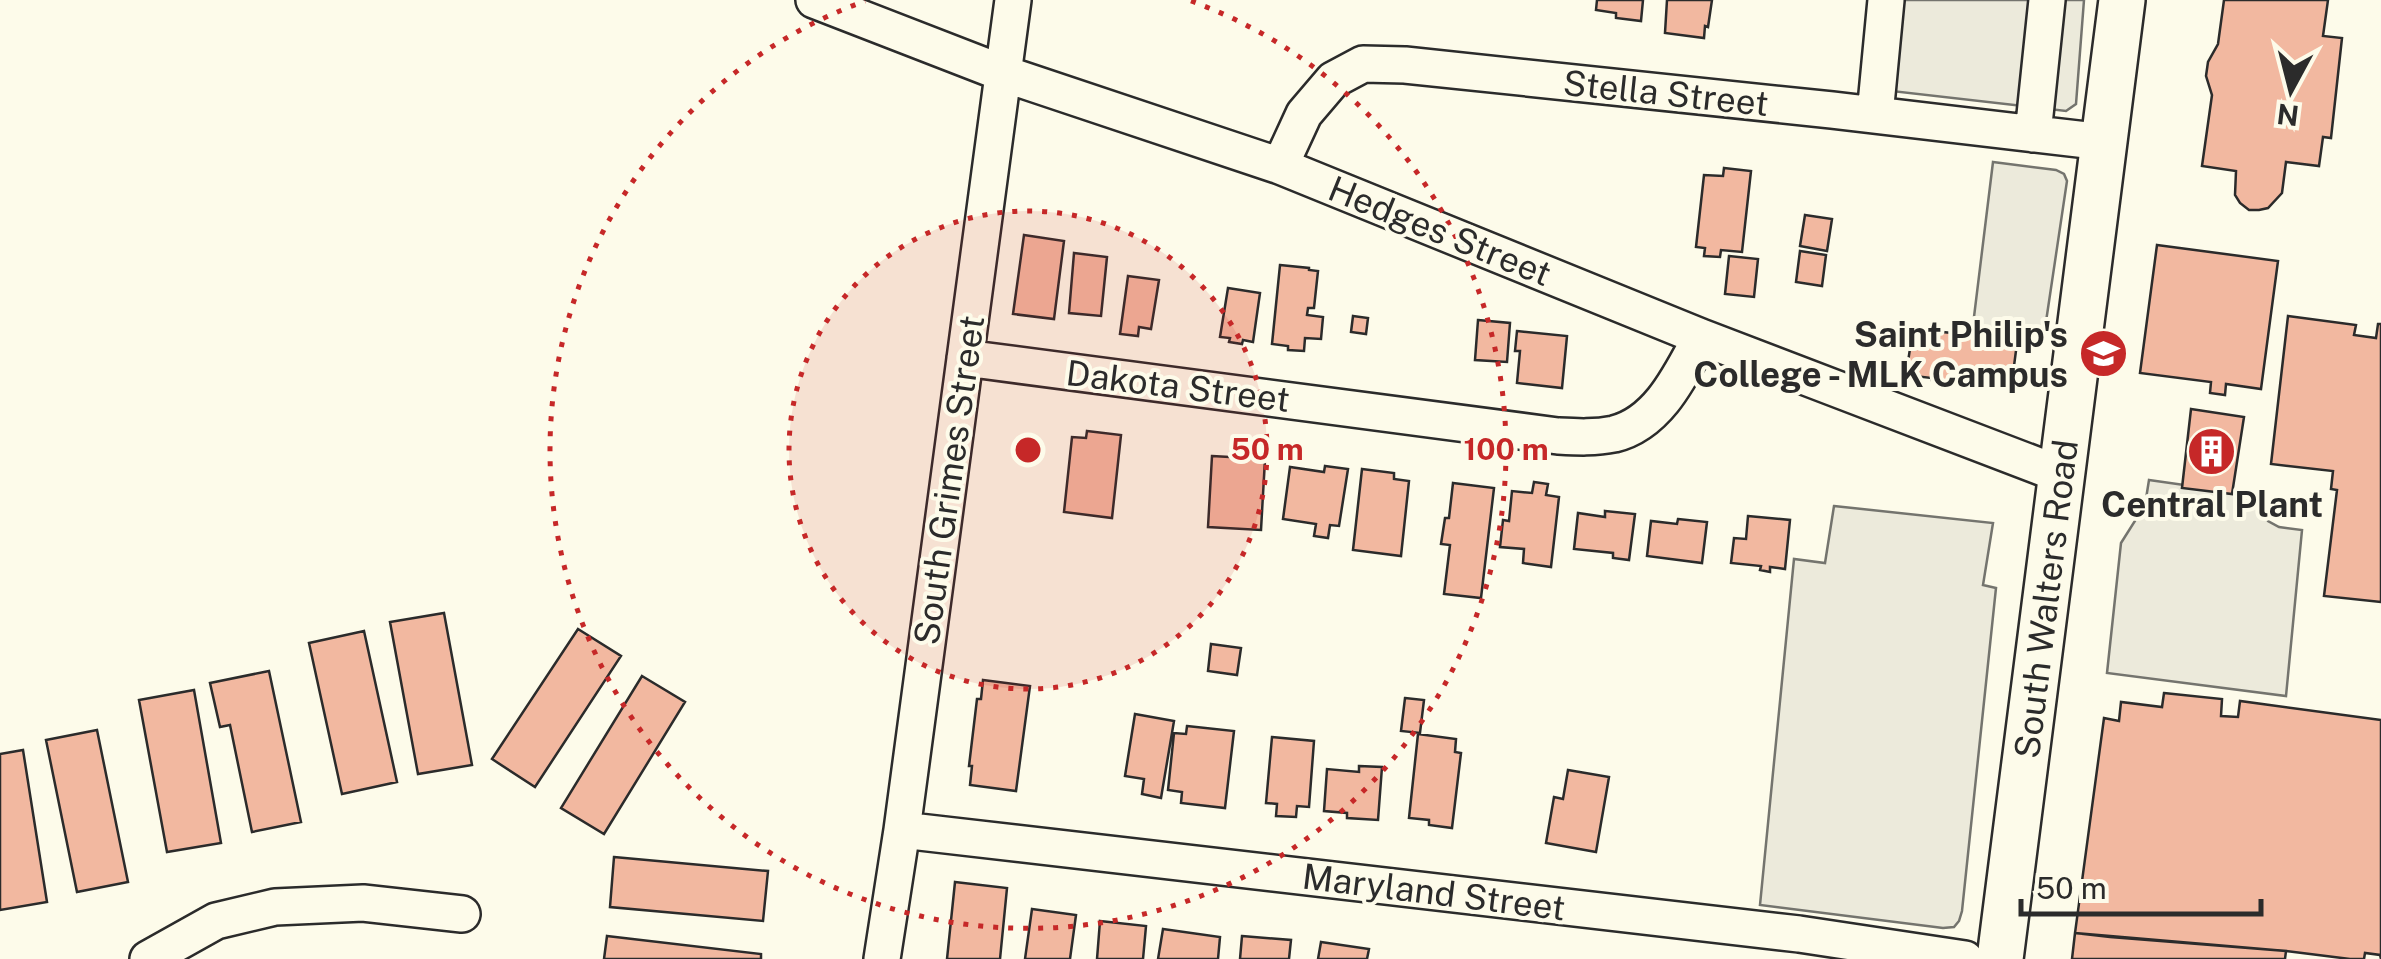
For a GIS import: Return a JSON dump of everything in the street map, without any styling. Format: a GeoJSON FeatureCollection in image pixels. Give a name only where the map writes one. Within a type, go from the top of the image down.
{"type":"FeatureCollection","features":[{"type":"Feature","properties":{"kind":"main road","name":"South Walters Road"},"geometry":{"type":"LineString","coordinates":[[2000,959],[2122,0]]}},
{"type":"Feature","properties":{"kind":"street","name":"Hedges Street"},"geometry":{"type":"LineString","coordinates":[[814,0],[1005,74],[1280,166],[1701,336],[2062,475]]}},
{"type":"Feature","properties":{"kind":"street","name":"South Grimes Street"},"geometry":{"type":"LineString","coordinates":[[882,959],[1013,0]]}},
{"type":"Feature","properties":{"kind":"street"},"geometry":{"type":"LineString","coordinates":[[1875,116],[1886,0]]}},
{"type":"Feature","properties":{"kind":"street"},"geometry":{"type":"LineString","coordinates":[[2033,134],[2047,0]]}},
{"type":"Feature","properties":{"kind":"street","name":"Stella Street"},"geometry":{"type":"LineString","coordinates":[[1280,166],[1304,114],[1333,80],[1363,64],[1405,65],[2104,142]]}},
{"type":"Feature","properties":{"kind":"street","name":"Dakota Street"},"geometry":{"type":"LineString","coordinates":[[965,358],[1538,434],[1590,437],[1616,434],[1640,424],[1678,379],[1701,336]]}},
{"type":"Feature","properties":{"kind":"street","name":"Maryland Street"},"geometry":{"type":"LineString","coordinates":[[902,830],[1800,934],[1966,959]]}},
{"type":"Feature","properties":{"kind":"street"},"geometry":{"type":"LineString","coordinates":[[148,959],[216,922],[274,907],[363,903],[462,914]]}},
{"type":"Feature","properties":{"kind":"shaded area"},"geometry":{"type":"Polygon","coordinates":[[[1874,0],[2084,0],[2076,104],[2066,111],[1865,88],[1874,0]]]}},
{"type":"Feature","properties":{"kind":"shaded area"},"geometry":{"type":"Polygon","coordinates":[[[1993,162],[2056,170],[2067,181],[2044,335],[1973,325],[1993,162]]]}},
{"type":"Feature","properties":{"kind":"shaded area"},"geometry":{"type":"Polygon","coordinates":[[[2149,480],[2262,496],[2262,511],[2268,521],[2302,530],[2286,696],[2107,673],[2121,543],[2145,505],[2149,480]]]}},
{"type":"Feature","properties":{"kind":"shaded area"},"geometry":{"type":"Polygon","coordinates":[[[1834,506],[1993,523],[1983,585],[1996,588],[1962,911],[1954,927],[1760,905],[1794,559],[1825,563],[1834,506]]]}},
{"type":"Feature","properties":{"kind":"building"},"geometry":{"type":"Polygon","coordinates":[[[1597,0],[1643,0],[1641,21],[1616,18],[1616,13],[1596,10],[1597,0]]]}},
{"type":"Feature","properties":{"kind":"building"},"geometry":{"type":"Polygon","coordinates":[[[1667,0],[1712,0],[1704,38],[1665,33],[1667,0]]]}},
{"type":"Feature","properties":{"kind":"building"},"geometry":{"type":"Polygon","coordinates":[[[2224,0],[2328,0],[2323,36],[2342,38],[2331,138],[2323,137],[2319,166],[2286,162],[2282,193],[2268,208],[2259,210],[2249,210],[2235,195],[2236,171],[2202,166],[2212,95],[2206,76],[2208,62],[2218,44],[2224,0]]]}},
{"type":"Feature","properties":{"kind":"building"},"geometry":{"type":"Polygon","coordinates":[[[1724,168],[1751,171],[1742,252],[1721,250],[1720,257],[1704,256],[1705,248],[1696,247],[1704,175],[1723,176],[1724,168]]]}},
{"type":"Feature","properties":{"kind":"building"},"geometry":{"type":"Polygon","coordinates":[[[1805,215],[1832,219],[1827,251],[1800,246],[1805,215]]]}},
{"type":"Feature","properties":{"kind":"building"},"geometry":{"type":"Polygon","coordinates":[[[1024,235],[1064,241],[1054,319],[1013,314],[1024,235]]]}},
{"type":"Feature","properties":{"kind":"building"},"geometry":{"type":"Polygon","coordinates":[[[2157,245],[2278,261],[2261,389],[2226,384],[2225,395],[2210,393],[2211,382],[2140,373],[2157,245]]]}},
{"type":"Feature","properties":{"kind":"building"},"geometry":{"type":"Polygon","coordinates":[[[1800,251],[1826,255],[1822,286],[1796,282],[1800,251]]]}},
{"type":"Feature","properties":{"kind":"building"},"geometry":{"type":"Polygon","coordinates":[[[1074,253],[1107,257],[1101,316],[1069,313],[1074,253]]]}},
{"type":"Feature","properties":{"kind":"building"},"geometry":{"type":"Polygon","coordinates":[[[1729,256],[1758,259],[1754,297],[1725,294],[1729,256]]]}},
{"type":"Feature","properties":{"kind":"building"},"geometry":{"type":"Polygon","coordinates":[[[1280,265],[1318,271],[1314,308],[1308,308],[1307,315],[1323,317],[1321,339],[1305,338],[1304,351],[1272,344],[1280,265]]]}},
{"type":"Feature","properties":{"kind":"building"},"geometry":{"type":"Polygon","coordinates":[[[1128,276],[1159,280],[1151,329],[1139,327],[1138,336],[1120,334],[1128,276]]]}},
{"type":"Feature","properties":{"kind":"building"},"geometry":{"type":"Polygon","coordinates":[[[1228,288],[1260,293],[1253,342],[1243,340],[1242,344],[1220,337],[1228,288]]]}},
{"type":"Feature","properties":{"kind":"building"},"geometry":{"type":"Polygon","coordinates":[[[1353,316],[1368,318],[1366,334],[1351,332],[1353,316]]]}},
{"type":"Feature","properties":{"kind":"building"},"geometry":{"type":"Polygon","coordinates":[[[2288,316],[2356,325],[2354,335],[2376,338],[2381,324],[2381,602],[2324,596],[2337,490],[2331,489],[2333,471],[2271,464],[2288,316]]]}},
{"type":"Feature","properties":{"kind":"building"},"geometry":{"type":"Polygon","coordinates":[[[1478,320],[1510,323],[1507,362],[1475,360],[1478,320]]]}},
{"type":"Feature","properties":{"kind":"building"},"geometry":{"type":"Polygon","coordinates":[[[1913,329],[2017,343],[2011,389],[1906,375],[1913,329]]]}},
{"type":"Feature","properties":{"kind":"building"},"geometry":{"type":"Polygon","coordinates":[[[1517,331],[1567,336],[1562,388],[1517,383],[1517,331]]]}},
{"type":"Feature","properties":{"kind":"building","name":"Central Plant"},"geometry":{"type":"Polygon","coordinates":[[[2191,409],[2244,417],[2232,494],[2182,488],[2191,409]]]}},
{"type":"Feature","properties":{"kind":"building"},"geometry":{"type":"Polygon","coordinates":[[[1087,431],[1121,435],[1112,518],[1064,512],[1072,437],[1086,438],[1087,431]]]}},
{"type":"Feature","properties":{"kind":"building"},"geometry":{"type":"Polygon","coordinates":[[[1212,456],[1265,459],[1261,530],[1208,527],[1212,456]]]}},
{"type":"Feature","properties":{"kind":"building"},"geometry":{"type":"Polygon","coordinates":[[[1325,466],[1348,469],[1339,526],[1330,525],[1328,538],[1314,536],[1316,524],[1283,519],[1290,467],[1324,472],[1325,466]]]}},
{"type":"Feature","properties":{"kind":"building"},"geometry":{"type":"Polygon","coordinates":[[[1362,469],[1394,473],[1394,479],[1409,481],[1401,556],[1353,550],[1362,469]]]}},
{"type":"Feature","properties":{"kind":"building"},"geometry":{"type":"Polygon","coordinates":[[[1534,482],[1548,484],[1546,495],[1559,497],[1551,567],[1523,563],[1524,549],[1500,547],[1503,520],[1509,521],[1512,491],[1532,493],[1534,482]]]}},
{"type":"Feature","properties":{"kind":"building"},"geometry":{"type":"Polygon","coordinates":[[[1453,483],[1494,488],[1481,598],[1444,594],[1450,545],[1441,544],[1453,483]]]}},
{"type":"Feature","properties":{"kind":"building"},"geometry":{"type":"Polygon","coordinates":[[[1605,511],[1635,514],[1629,560],[1613,558],[1613,553],[1574,549],[1578,513],[1605,517],[1605,511]]]}},
{"type":"Feature","properties":{"kind":"building"},"geometry":{"type":"Polygon","coordinates":[[[1748,516],[1790,520],[1785,569],[1770,567],[1770,572],[1760,570],[1761,566],[1731,563],[1734,538],[1746,539],[1748,516]]]}},
{"type":"Feature","properties":{"kind":"building"},"geometry":{"type":"Polygon","coordinates":[[[1678,519],[1707,522],[1702,563],[1647,556],[1651,521],[1677,524],[1678,519]]]}},
{"type":"Feature","properties":{"kind":"building"},"geometry":{"type":"Polygon","coordinates":[[[444,613],[472,765],[418,774],[390,622],[444,613]]]}},
{"type":"Feature","properties":{"kind":"building"},"geometry":{"type":"Polygon","coordinates":[[[578,629],[621,656],[535,787],[492,759],[578,629]]]}},
{"type":"Feature","properties":{"kind":"building"},"geometry":{"type":"Polygon","coordinates":[[[364,631],[397,782],[342,794],[309,643],[364,631]]]}},
{"type":"Feature","properties":{"kind":"building"},"geometry":{"type":"Polygon","coordinates":[[[1211,644],[1241,648],[1237,675],[1208,671],[1211,644]]]}},
{"type":"Feature","properties":{"kind":"building"},"geometry":{"type":"Polygon","coordinates":[[[269,671],[301,822],[252,832],[230,725],[220,727],[210,683],[269,671]]]}},
{"type":"Feature","properties":{"kind":"building"},"geometry":{"type":"Polygon","coordinates":[[[642,676],[685,702],[604,834],[561,808],[642,676]]]}},
{"type":"Feature","properties":{"kind":"building"},"geometry":{"type":"Polygon","coordinates":[[[983,680],[1030,686],[1016,791],[970,785],[977,699],[981,699],[983,680]]]}},
{"type":"Feature","properties":{"kind":"building"},"geometry":{"type":"Polygon","coordinates":[[[194,690],[221,843],[167,852],[139,700],[194,690]]]}},
{"type":"Feature","properties":{"kind":"building"},"geometry":{"type":"Polygon","coordinates":[[[2164,693],[2222,699],[2221,716],[2238,717],[2240,701],[2381,720],[2381,959],[2380,955],[2365,953],[2364,959],[2350,959],[2075,933],[2104,718],[2119,721],[2121,702],[2162,707],[2164,693]]]}},
{"type":"Feature","properties":{"kind":"building"},"geometry":{"type":"Polygon","coordinates":[[[1405,698],[1424,700],[1420,733],[1401,731],[1405,698]]]}},
{"type":"Feature","properties":{"kind":"building"},"geometry":{"type":"Polygon","coordinates":[[[1135,714],[1174,721],[1161,798],[1142,794],[1144,779],[1125,776],[1135,714]]]}},
{"type":"Feature","properties":{"kind":"building"},"geometry":{"type":"Polygon","coordinates":[[[1187,726],[1234,731],[1225,808],[1181,803],[1182,792],[1168,790],[1174,733],[1186,734],[1187,726]]]}},
{"type":"Feature","properties":{"kind":"building"},"geometry":{"type":"Polygon","coordinates":[[[97,730],[128,882],[77,892],[46,740],[97,730]]]}},
{"type":"Feature","properties":{"kind":"building"},"geometry":{"type":"Polygon","coordinates":[[[1418,734],[1456,739],[1455,752],[1461,753],[1452,828],[1409,818],[1418,734]]]}},
{"type":"Feature","properties":{"kind":"building"},"geometry":{"type":"Polygon","coordinates":[[[1272,737],[1314,741],[1309,807],[1297,806],[1296,817],[1276,816],[1277,804],[1266,803],[1272,737]]]}},
{"type":"Feature","properties":{"kind":"building"},"geometry":{"type":"Polygon","coordinates":[[[23,750],[47,902],[0,910],[0,754],[23,750]]]}},
{"type":"Feature","properties":{"kind":"building"},"geometry":{"type":"Polygon","coordinates":[[[1359,766],[1382,767],[1378,820],[1347,818],[1347,813],[1324,811],[1327,769],[1359,772],[1359,766]]]}},
{"type":"Feature","properties":{"kind":"building"},"geometry":{"type":"Polygon","coordinates":[[[1568,770],[1609,777],[1596,852],[1546,843],[1554,797],[1563,799],[1568,770]]]}},
{"type":"Feature","properties":{"kind":"building"},"geometry":{"type":"Polygon","coordinates":[[[614,857],[768,871],[763,921],[610,907],[614,857]]]}},
{"type":"Feature","properties":{"kind":"building"},"geometry":{"type":"Polygon","coordinates":[[[955,882],[1007,888],[1000,959],[947,959],[955,882]]]}},
{"type":"Feature","properties":{"kind":"building"},"geometry":{"type":"Polygon","coordinates":[[[1032,909],[1076,915],[1070,959],[1025,959],[1032,909]]]}},
{"type":"Feature","properties":{"kind":"building"},"geometry":{"type":"Polygon","coordinates":[[[1100,921],[1146,926],[1143,959],[1097,959],[1100,921]]]}},
{"type":"Feature","properties":{"kind":"building"},"geometry":{"type":"Polygon","coordinates":[[[1163,929],[1220,937],[1218,959],[1158,959],[1163,929]]]}},
{"type":"Feature","properties":{"kind":"building"},"geometry":{"type":"Polygon","coordinates":[[[2075,933],[2286,951],[2285,959],[2072,959],[2075,933]]]}},
{"type":"Feature","properties":{"kind":"building"},"geometry":{"type":"Polygon","coordinates":[[[607,936],[761,954],[761,959],[604,959],[607,936]]]}},
{"type":"Feature","properties":{"kind":"building"},"geometry":{"type":"Polygon","coordinates":[[[1242,936],[1291,940],[1289,959],[1240,959],[1242,936]]]}},
{"type":"Feature","properties":{"kind":"building"},"geometry":{"type":"Polygon","coordinates":[[[1321,942],[1369,949],[1367,959],[1318,959],[1321,942]]]}},
{"type":"Feature","properties":{"kind":"place","name":"Saint Philip's College - MLK Campus"},"geometry":{"type":"Point","coordinates":[2103,354]}},
{"type":"Feature","properties":{"kind":"place","name":"Central Plant"},"geometry":{"type":"Point","coordinates":[2212,452]}}]}
